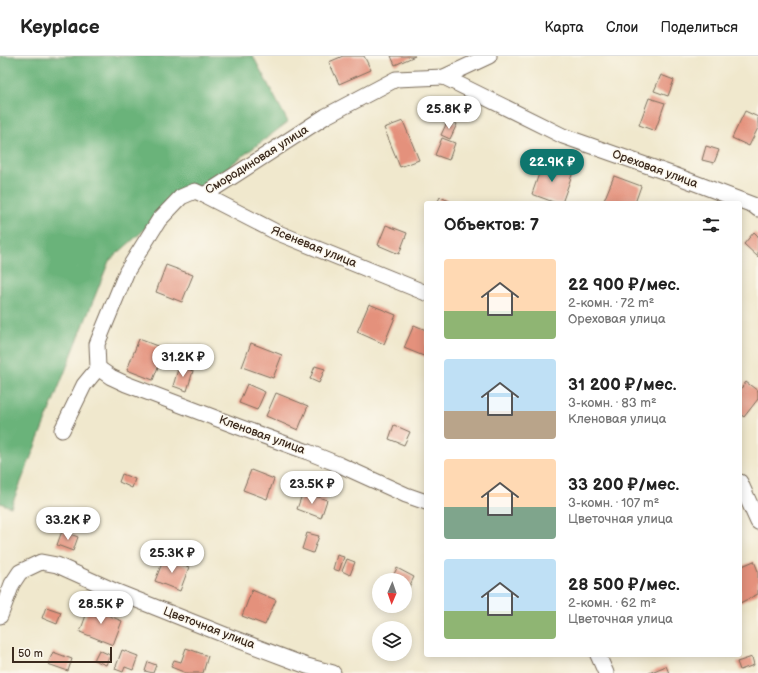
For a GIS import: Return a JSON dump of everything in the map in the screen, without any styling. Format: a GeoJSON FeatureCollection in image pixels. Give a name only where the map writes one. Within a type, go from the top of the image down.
{"type":"FeatureCollection","features":[{"type":"Feature","properties":{"kind":"street","name":"Смородиновая улица"},"geometry":{"type":"LineString","coordinates":[[98,368],[97,344],[127,271],[159,220],[181,197],[195,191],[204,195],[326,116],[396,79],[444,77],[489,56]]}},
{"type":"Feature","properties":{"kind":"street","name":"Ореховая улица"},"geometry":{"type":"LineString","coordinates":[[444,77],[563,136],[674,175],[753,205],[758,209]]}},
{"type":"Feature","properties":{"kind":"street","name":"Ясеневая улица"},"geometry":{"type":"LineString","coordinates":[[204,195],[276,232],[424,292]]}},
{"type":"Feature","properties":{"kind":"street"},"geometry":{"type":"LineString","coordinates":[[62,430],[84,386],[98,368]]}},
{"type":"Feature","properties":{"kind":"street","name":"Кленовая улица"},"geometry":{"type":"LineString","coordinates":[[98,368],[111,377],[126,384],[308,452],[406,495],[424,501]]}},
{"type":"Feature","properties":{"kind":"street"},"geometry":{"type":"LineString","coordinates":[[742,486],[758,522]]}},
{"type":"Feature","properties":{"kind":"street","name":"Цветочная улица"},"geometry":{"type":"LineString","coordinates":[[0,616],[12,584],[20,572],[41,562],[57,565],[117,592],[230,637],[307,666],[333,673]]}},
{"type":"Feature","properties":{"kind":"street"},"geometry":{"type":"LineString","coordinates":[[599,657],[606,673]]}},
{"type":"Feature","properties":{"kind":"green space"},"geometry":{"type":"Polygon","coordinates":[[[0,56],[253,56],[288,122],[144,230],[109,261],[11,507],[0,503],[0,56]]]}},
{"type":"Feature","properties":{"kind":"building"},"geometry":{"type":"Polygon","coordinates":[[[343,56],[364,56],[371,70],[339,84],[329,62],[343,56]]]}},
{"type":"Feature","properties":{"kind":"building"},"geometry":{"type":"Polygon","coordinates":[[[391,56],[415,56],[395,65],[391,56]]]}},
{"type":"Feature","properties":{"kind":"building"},"geometry":{"type":"Polygon","coordinates":[[[661,75],[674,80],[668,96],[654,91],[661,75]]]}},
{"type":"Feature","properties":{"kind":"building"},"geometry":{"type":"Polygon","coordinates":[[[649,98],[665,103],[655,131],[639,125],[649,98]]]}},
{"type":"Feature","properties":{"kind":"building"},"geometry":{"type":"Polygon","coordinates":[[[745,111],[758,117],[758,128],[749,146],[732,138],[745,111]]]}},
{"type":"Feature","properties":{"kind":"building"},"geometry":{"type":"Polygon","coordinates":[[[448,120],[457,124],[450,139],[441,135],[448,120]]]}},
{"type":"Feature","properties":{"kind":"building"},"geometry":{"type":"Polygon","coordinates":[[[403,121],[419,160],[400,167],[384,128],[403,121]]]}},
{"type":"Feature","properties":{"kind":"building"},"geometry":{"type":"Polygon","coordinates":[[[442,138],[455,143],[449,160],[435,155],[442,138]]]}},
{"type":"Feature","properties":{"kind":"building"},"geometry":{"type":"Polygon","coordinates":[[[706,146],[719,150],[714,163],[702,160],[706,146]]]}},
{"type":"Feature","properties":{"kind":"building"},"geometry":{"type":"Polygon","coordinates":[[[543,162],[573,172],[563,201],[551,201],[532,194],[543,162]]]}},
{"type":"Feature","properties":{"kind":"building"},"geometry":{"type":"Polygon","coordinates":[[[614,176],[641,186],[636,201],[604,201],[614,176]]]}},
{"type":"Feature","properties":{"kind":"building"},"geometry":{"type":"Polygon","coordinates":[[[440,197],[449,201],[438,201],[440,197]]]}},
{"type":"Feature","properties":{"kind":"building"},"geometry":{"type":"Polygon","coordinates":[[[386,225],[407,233],[399,254],[378,245],[386,225]]]}},
{"type":"Feature","properties":{"kind":"building"},"geometry":{"type":"Polygon","coordinates":[[[754,232],[758,236],[758,257],[744,244],[754,232]]]}},
{"type":"Feature","properties":{"kind":"building"},"geometry":{"type":"Polygon","coordinates":[[[166,265],[193,275],[182,302],[156,292],[166,265]]]}},
{"type":"Feature","properties":{"kind":"building"},"geometry":{"type":"Polygon","coordinates":[[[369,304],[396,315],[384,344],[357,332],[369,304]]]}},
{"type":"Feature","properties":{"kind":"building"},"geometry":{"type":"Polygon","coordinates":[[[414,325],[424,329],[424,356],[404,348],[414,325]]]}},
{"type":"Feature","properties":{"kind":"building"},"geometry":{"type":"Polygon","coordinates":[[[139,339],[165,349],[153,380],[127,370],[139,339]]]}},
{"type":"Feature","properties":{"kind":"building"},"geometry":{"type":"Polygon","coordinates":[[[251,343],[282,355],[273,378],[242,367],[251,343]]]}},
{"type":"Feature","properties":{"kind":"building"},"geometry":{"type":"Polygon","coordinates":[[[179,366],[193,371],[187,391],[173,386],[179,366]]]}},
{"type":"Feature","properties":{"kind":"building"},"geometry":{"type":"Polygon","coordinates":[[[315,366],[325,369],[319,383],[310,379],[315,366]]]}},
{"type":"Feature","properties":{"kind":"building"},"geometry":{"type":"Polygon","coordinates":[[[746,382],[758,391],[758,399],[744,417],[742,416],[742,387],[746,382]]]}},
{"type":"Feature","properties":{"kind":"building"},"geometry":{"type":"Polygon","coordinates":[[[247,384],[265,392],[257,410],[239,403],[247,384]]]}},
{"type":"Feature","properties":{"kind":"building"},"geometry":{"type":"Polygon","coordinates":[[[276,393],[308,406],[298,430],[266,416],[276,393]]]}},
{"type":"Feature","properties":{"kind":"building"},"geometry":{"type":"Polygon","coordinates":[[[394,425],[410,432],[404,445],[389,439],[394,425]]]}},
{"type":"Feature","properties":{"kind":"building"},"geometry":{"type":"Polygon","coordinates":[[[251,470],[274,479],[267,499],[243,490],[251,470]]]}},
{"type":"Feature","properties":{"kind":"building"},"geometry":{"type":"Polygon","coordinates":[[[122,474],[135,479],[132,488],[119,482],[122,474]]]}},
{"type":"Feature","properties":{"kind":"building"},"geometry":{"type":"Polygon","coordinates":[[[303,492],[327,500],[321,518],[297,509],[303,492]]]}},
{"type":"Feature","properties":{"kind":"building"},"geometry":{"type":"Polygon","coordinates":[[[62,531],[78,537],[73,551],[57,545],[62,531]]]}},
{"type":"Feature","properties":{"kind":"building"},"geometry":{"type":"Polygon","coordinates":[[[307,533],[319,536],[313,553],[302,549],[307,533]]]}},
{"type":"Feature","properties":{"kind":"building"},"geometry":{"type":"Polygon","coordinates":[[[337,555],[344,557],[339,571],[333,569],[337,555]]]}},
{"type":"Feature","properties":{"kind":"building"},"geometry":{"type":"Polygon","coordinates":[[[164,558],[189,567],[180,591],[155,581],[164,558]]]}},
{"type":"Feature","properties":{"kind":"building"},"geometry":{"type":"Polygon","coordinates":[[[347,559],[355,562],[350,575],[342,571],[347,559]]]}},
{"type":"Feature","properties":{"kind":"building"},"geometry":{"type":"Polygon","coordinates":[[[754,561],[758,571],[758,594],[742,602],[742,566],[754,561]]]}},
{"type":"Feature","properties":{"kind":"building"},"geometry":{"type":"Polygon","coordinates":[[[397,568],[406,573],[394,573],[397,568]]]}},
{"type":"Feature","properties":{"kind":"building"},"geometry":{"type":"Polygon","coordinates":[[[252,590],[276,600],[265,625],[242,616],[252,590]]]}},
{"type":"Feature","properties":{"kind":"building"},"geometry":{"type":"Polygon","coordinates":[[[90,604],[106,611],[105,614],[122,621],[113,645],[80,632],[90,604]]]}},
{"type":"Feature","properties":{"kind":"building"},"geometry":{"type":"Polygon","coordinates":[[[46,607],[61,612],[57,624],[42,618],[46,607]]]}},
{"type":"Feature","properties":{"kind":"building"},"geometry":{"type":"Polygon","coordinates":[[[186,648],[208,656],[203,673],[186,673],[171,667],[174,660],[181,662],[186,648]]]}},
{"type":"Feature","properties":{"kind":"building"},"geometry":{"type":"Polygon","coordinates":[[[99,650],[110,655],[106,665],[94,660],[99,650]]]}},
{"type":"Feature","properties":{"kind":"building"},"geometry":{"type":"Polygon","coordinates":[[[122,650],[138,656],[133,670],[125,667],[123,672],[115,669],[122,650]]]}},
{"type":"Feature","properties":{"kind":"building"},"geometry":{"type":"Polygon","coordinates":[[[53,652],[72,659],[68,671],[48,664],[53,652]]]}},
{"type":"Feature","properties":{"kind":"building"},"geometry":{"type":"Polygon","coordinates":[[[752,657],[754,665],[740,670],[737,662],[752,657]]]}},
{"type":"Feature","properties":{"kind":"building"},"geometry":{"type":"Polygon","coordinates":[[[148,662],[156,665],[153,673],[145,671],[148,662]]]}},
{"type":"Feature","properties":{"kind":"building"},"geometry":{"type":"Polygon","coordinates":[[[666,666],[669,673],[649,673],[666,666]]]}}]}
